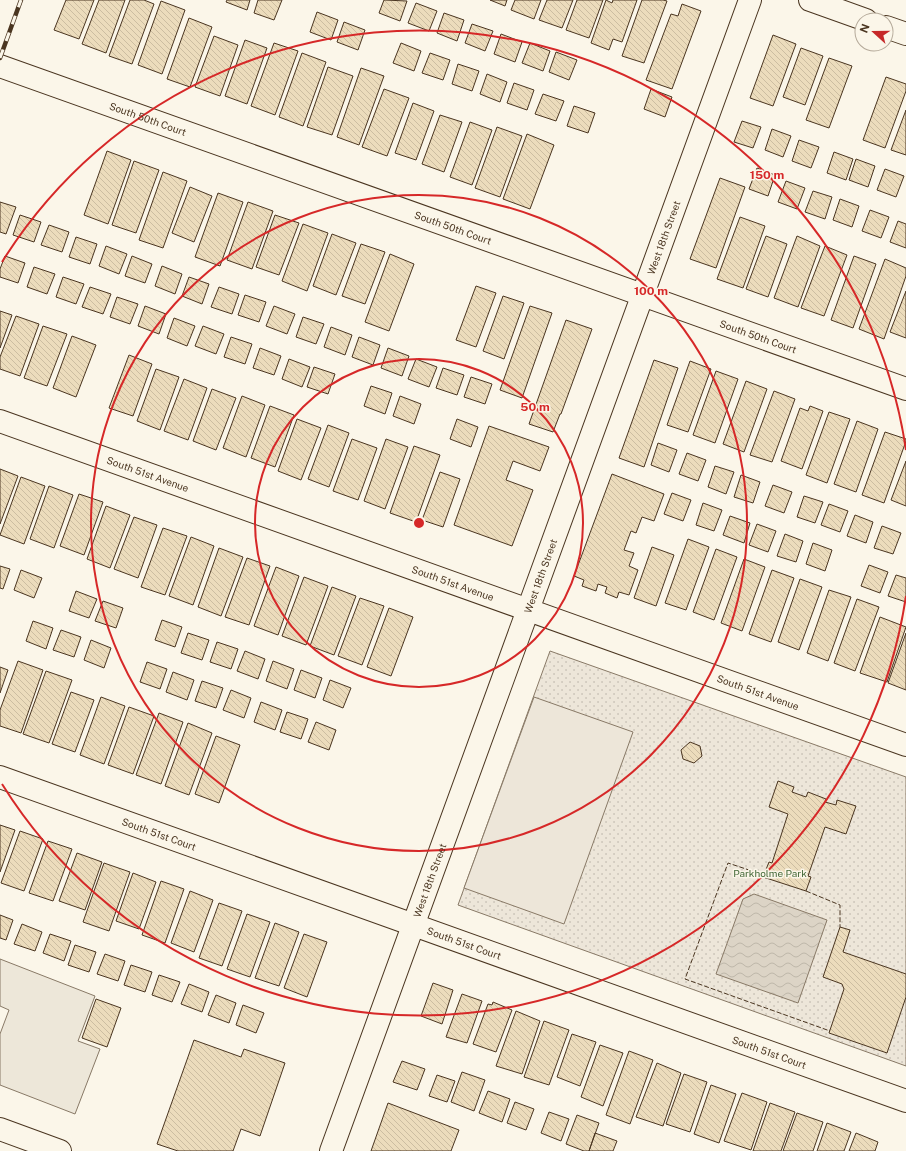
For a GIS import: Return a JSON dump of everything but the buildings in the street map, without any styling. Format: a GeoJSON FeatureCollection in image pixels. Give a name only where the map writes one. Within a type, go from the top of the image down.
{"type":"FeatureCollection","features":[{"type":"Feature","properties":{"kind":"street","name":"West 18th Street"},"geometry":{"type":"LineString","coordinates":[[331,1151],[750,0]]}},
{"type":"Feature","properties":{"kind":"street"},"geometry":{"type":"LineString","coordinates":[[810,0],[854,16]]}},
{"type":"Feature","properties":{"kind":"street"},"geometry":{"type":"LineString","coordinates":[[894,30],[906,34]]}},
{"type":"Feature","properties":{"kind":"street","name":"South 50th Court"},"geometry":{"type":"LineString","coordinates":[[0,66],[906,389]]}},
{"type":"Feature","properties":{"kind":"street","name":"South 51st Avenue"},"geometry":{"type":"LineString","coordinates":[[0,421],[906,745]]}},
{"type":"Feature","properties":{"kind":"street","name":"South 51st Court"},"geometry":{"type":"LineString","coordinates":[[0,777],[906,1101]]}},
{"type":"Feature","properties":{"kind":"street"},"geometry":{"type":"LineString","coordinates":[[0,1130],[60,1151]]}},
{"type":"Feature","properties":{"kind":"green space","name":"Parkholme Park"},"geometry":{"type":"Polygon","coordinates":[[[550,651],[906,777],[906,1066],[458,905],[550,651]]]}},
{"type":"Feature","properties":{"kind":"green space"},"geometry":{"type":"Polygon","coordinates":[[[534,697],[633,732],[564,924],[464,888],[534,697]]]}},
{"type":"Feature","properties":{"kind":"shaded area"},"geometry":{"type":"Polygon","coordinates":[[[0,959],[95,996],[78,1041],[100,1049],[75,1114],[0,1085],[0,1034],[9,1010],[0,1006],[0,959]]]}},
{"type":"Feature","properties":{"kind":"water"},"geometry":{"type":"Polygon","coordinates":[[[754,894],[827,920],[798,1003],[716,974],[743,899],[754,894]]]}},
{"type":"Feature","properties":{"kind":"railway"},"geometry":{"type":"LineString","coordinates":[[0,58],[21,0]]}},
{"type":"Feature","properties":{"kind":"fence"},"geometry":{"type":"LineString","coordinates":[[764,875],[728,863],[685,979],[830,1031]]}},
{"type":"Feature","properties":{"kind":"fence"},"geometry":{"type":"LineString","coordinates":[[806,891],[840,905],[840,927]]}}]}
